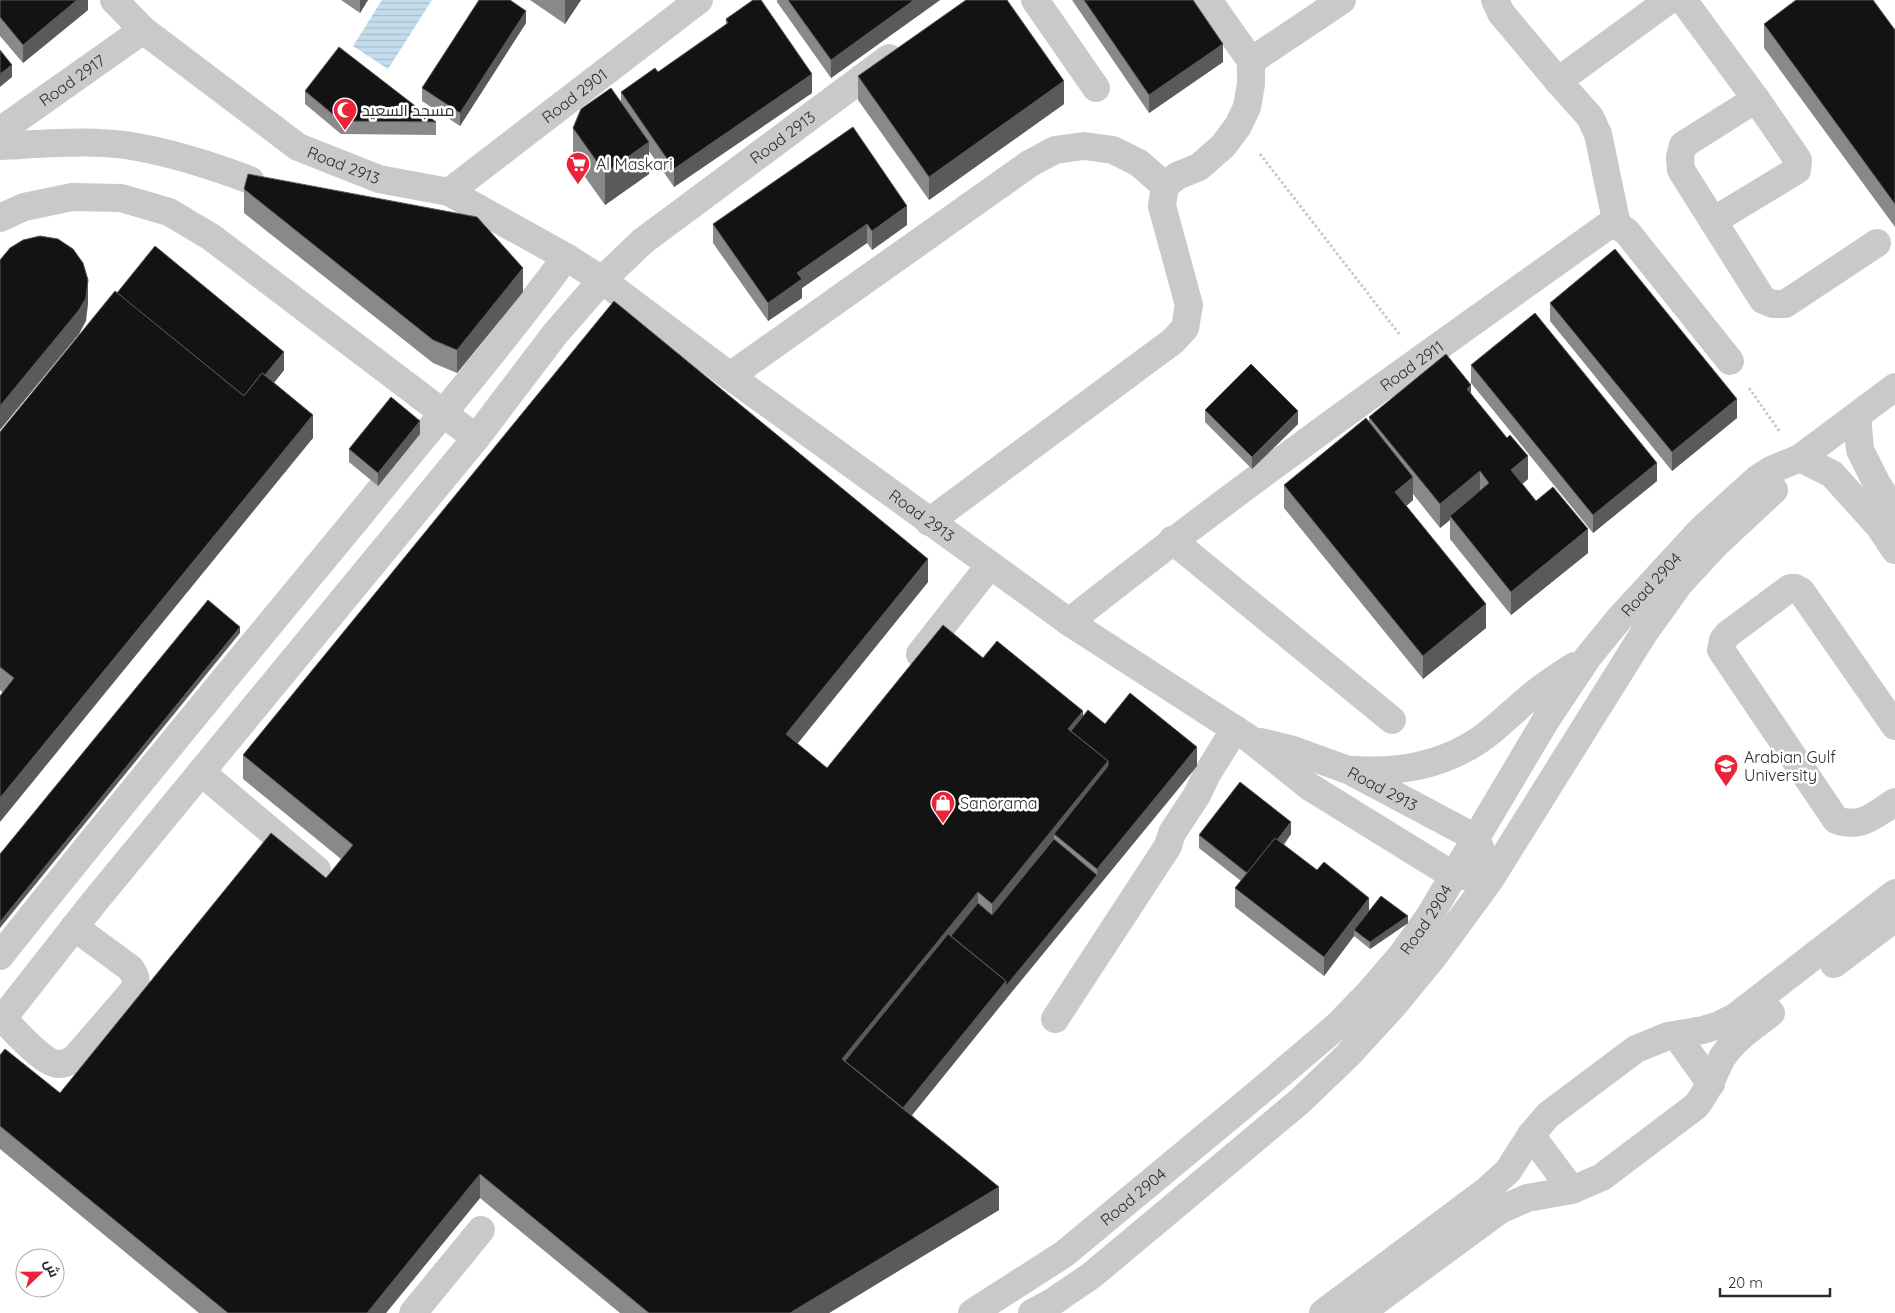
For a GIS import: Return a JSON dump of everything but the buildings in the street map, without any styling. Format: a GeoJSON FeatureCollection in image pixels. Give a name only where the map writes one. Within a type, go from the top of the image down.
{"type":"FeatureCollection","features":[{"type":"Feature","properties":{"kind":"street","name":"Road 2913"},"geometry":{"type":"LineString","coordinates":[[114,0],[143,30],[298,147],[379,180],[449,192],[566,257],[602,280],[929,522],[1069,622],[1242,734],[1310,788],[1454,876]]}},
{"type":"Feature","properties":{"kind":"street","name":"Road 2901"},"geometry":{"type":"LineString","coordinates":[[449,192],[699,0]]}},
{"type":"Feature","properties":{"kind":"street"},"geometry":{"type":"LineString","coordinates":[[1035,0],[1096,88]]}},
{"type":"Feature","properties":{"kind":"street"},"geometry":{"type":"LineString","coordinates":[[929,522],[1173,341],[1185,328],[1189,305],[1162,206],[1165,186],[1177,176],[1199,167],[1223,146],[1238,126],[1247,107],[1251,84],[1250,61],[1208,0]]}},
{"type":"Feature","properties":{"kind":"street"},"geometry":{"type":"LineString","coordinates":[[1250,61],[1342,0]]}},
{"type":"Feature","properties":{"kind":"street"},"geometry":{"type":"LineString","coordinates":[[1495,0],[1501,13],[1590,117],[1598,134],[1617,225],[1627,232],[1730,361]]}},
{"type":"Feature","properties":{"kind":"street"},"geometry":{"type":"LineString","coordinates":[[1558,81],[1669,0]]}},
{"type":"Feature","properties":{"kind":"street"},"geometry":{"type":"LineString","coordinates":[[1683,0],[1798,160],[1797,170],[1713,221]]}},
{"type":"Feature","properties":{"kind":"street","name":"Road 2917"},"geometry":{"type":"LineString","coordinates":[[0,131],[143,30]]}},
{"type":"Feature","properties":{"kind":"street","name":"Road 2913"},"geometry":{"type":"LineString","coordinates":[[602,280],[643,241],[911,41]]}},
{"type":"Feature","properties":{"kind":"street"},"geometry":{"type":"LineString","coordinates":[[1756,99],[1683,145],[1680,157],[1681,170],[1763,300],[1774,304],[1785,304],[1877,243]]}},
{"type":"Feature","properties":{"kind":"street"},"geometry":{"type":"LineString","coordinates":[[0,146],[76,142],[136,147],[194,159],[250,180]]}},
{"type":"Feature","properties":{"kind":"street"},"geometry":{"type":"LineString","coordinates":[[730,376],[1029,164],[1055,150],[1084,146],[1113,150],[1140,163],[1165,186]]}},
{"type":"Feature","properties":{"kind":"street"},"geometry":{"type":"LineString","coordinates":[[0,218],[24,207],[72,197],[121,198],[169,212],[211,237],[476,438]]}},
{"type":"Feature","properties":{"kind":"street","name":"Road 2911"},"geometry":{"type":"LineString","coordinates":[[1069,622],[1172,540],[1419,360],[1606,227],[1617,225]]}},
{"type":"Feature","properties":{"kind":"street"},"geometry":{"type":"LineString","coordinates":[[0,956],[444,412],[566,257]]}},
{"type":"Feature","properties":{"kind":"street"},"geometry":{"type":"LineString","coordinates":[[74,927],[130,968],[135,974],[136,982],[134,990],[76,1057],[68,1062],[57,1064],[47,1060],[1,1021],[74,927],[95,900],[476,438],[555,334],[602,280]]}},
{"type":"Feature","properties":{"kind":"street","name":"Road 2904"},"geometry":{"type":"LineString","coordinates":[[972,1313],[1064,1254],[1337,1026],[1401,956],[1429,917],[1546,720],[1588,657],[1619,619],[1708,523],[1757,479],[1771,470],[1800,458],[1895,387]]}},
{"type":"Feature","properties":{"kind":"street"},"geometry":{"type":"LineString","coordinates":[[1857,416],[1860,450],[1876,482],[1895,512]]}},
{"type":"Feature","properties":{"kind":"street"},"geometry":{"type":"LineString","coordinates":[[1800,458],[1832,474],[1879,526],[1895,550]]}},
{"type":"Feature","properties":{"kind":"street","name":"Road 2904"},"geometry":{"type":"LineString","coordinates":[[1052,1311],[1300,1101],[1347,1056],[1392,1007],[1434,956],[1491,875],[1644,633],[1679,584],[1716,544],[1791,474],[1800,458]]}},
{"type":"Feature","properties":{"kind":"street"},"geometry":{"type":"LineString","coordinates":[[1172,540],[1392,720]]}},
{"type":"Feature","properties":{"kind":"street"},"geometry":{"type":"LineString","coordinates":[[907,670],[990,565]]}},
{"type":"Feature","properties":{"kind":"street"},"geometry":{"type":"LineString","coordinates":[[1895,726],[1801,591],[1790,588],[1728,634],[1723,640],[1721,650],[1836,820],[1854,824],[1866,820],[1895,802]]}},
{"type":"Feature","properties":{"kind":"street"},"geometry":{"type":"LineString","coordinates":[[1348,770],[1376,772],[1404,770],[1431,763],[1457,753],[1481,738],[1530,698],[1588,657]]}},
{"type":"Feature","properties":{"kind":"street","name":"Road 2913"},"geometry":{"type":"LineString","coordinates":[[1242,734],[1348,770],[1476,838]]}},
{"type":"Feature","properties":{"kind":"street"},"geometry":{"type":"LineString","coordinates":[[1055,1019],[1168,846],[1172,833],[1197,795],[1204,780],[1242,734]]}},
{"type":"Feature","properties":{"kind":"street"},"geometry":{"type":"LineString","coordinates":[[201,772],[316,870]]}},
{"type":"Feature","properties":{"kind":"street"},"geometry":{"type":"LineString","coordinates":[[1454,876],[1491,875],[1476,838]]}},
{"type":"Feature","properties":{"kind":"street"},"geometry":{"type":"LineString","coordinates":[[63,877],[95,900]]}},
{"type":"Feature","properties":{"kind":"street"},"geometry":{"type":"LineString","coordinates":[[1323,1313],[1486,1191],[1508,1171],[1548,1115],[1636,1049],[1676,1035],[1711,1028],[1735,1018],[1895,893]]}},
{"type":"Feature","properties":{"kind":"street"},"geometry":{"type":"LineString","coordinates":[[1360,1313],[1500,1210],[1528,1198],[1572,1190],[1602,1177],[1696,1106],[1705,1096],[1721,1060],[1737,1039],[1895,918]]}},
{"type":"Feature","properties":{"kind":"street"},"geometry":{"type":"LineString","coordinates":[[1676,1035],[1711,1084]]}},
{"type":"Feature","properties":{"kind":"street"},"geometry":{"type":"LineString","coordinates":[[1532,1135],[1572,1190]]}},
{"type":"Feature","properties":{"kind":"street"},"geometry":{"type":"LineString","coordinates":[[413,1313],[481,1230]]}},
{"type":"Feature","properties":{"kind":"street"},"geometry":{"type":"LineString","coordinates":[[1030,1277],[1052,1311]]}},
{"type":"Feature","properties":{"kind":"path"},"geometry":{"type":"LineString","coordinates":[[1238,126],[1419,360]]}},
{"type":"Feature","properties":{"kind":"path"},"geometry":{"type":"LineString","coordinates":[[1730,361],[1800,458]]}},
{"type":"Feature","properties":{"kind":"water"},"geometry":{"type":"Polygon","coordinates":[[[382,0],[432,0],[388,69],[353,46],[382,0]]]}},
{"type":"Feature","properties":{"kind":"place","name":"مسجد السعيد"},"geometry":{"type":"Point","coordinates":[345,131]}},
{"type":"Feature","properties":{"kind":"place","name":"Al Maskari"},"geometry":{"type":"Point","coordinates":[578,185]}},
{"type":"Feature","properties":{"kind":"place","name":"Arabian Gulf University"},"geometry":{"type":"Point","coordinates":[1726,787]}},
{"type":"Feature","properties":{"kind":"place","name":"Sanorama"},"geometry":{"type":"Point","coordinates":[943,824]}}]}
